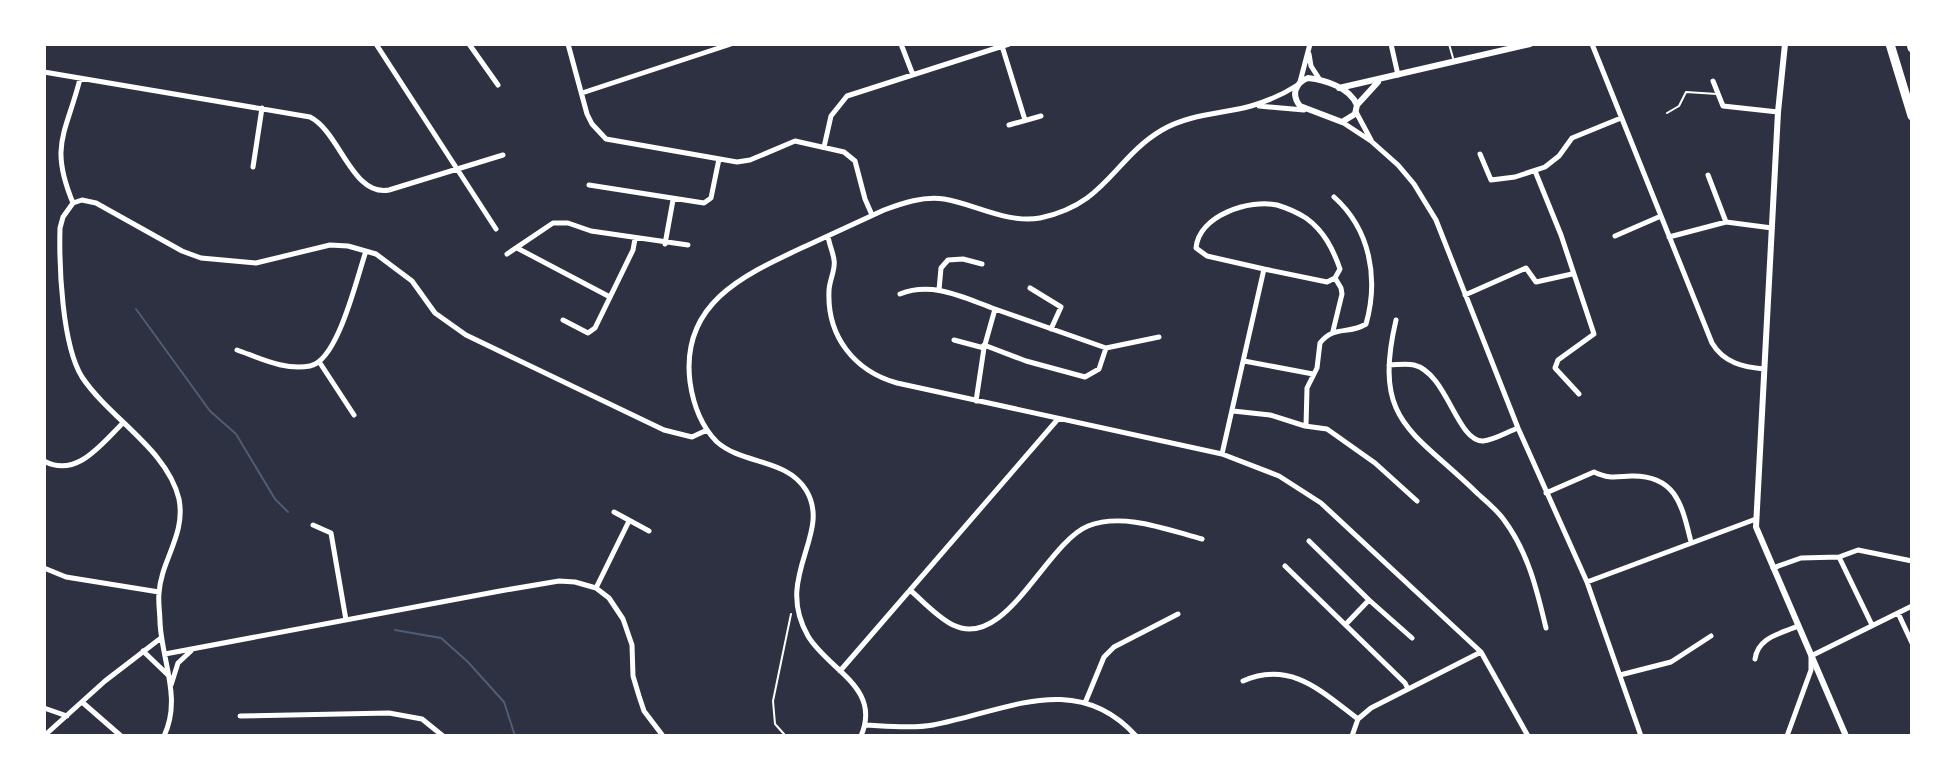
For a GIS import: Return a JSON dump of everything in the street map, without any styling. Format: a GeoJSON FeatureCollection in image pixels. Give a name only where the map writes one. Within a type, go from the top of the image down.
{"type":"FeatureCollection","features":[{"type":"Feature","properties":{"kind":"highway"},"geometry":{"type":"LineString","coordinates":[[1890,44],[1912,116]]}},
{"type":"Feature","properties":{"kind":"street"},"geometry":{"type":"LineString","coordinates":[[376,44],[496,229]]}},
{"type":"Feature","properties":{"kind":"street"},"geometry":{"type":"LineString","coordinates":[[469,44],[498,85]]}},
{"type":"Feature","properties":{"kind":"street"},"geometry":{"type":"LineString","coordinates":[[568,44],[592,124],[606,139],[743,162],[795,141],[844,152],[855,161],[872,215]]}},
{"type":"Feature","properties":{"kind":"street"},"geometry":{"type":"LineString","coordinates":[[582,93],[731,44]]}},
{"type":"Feature","properties":{"kind":"street"},"geometry":{"type":"LineString","coordinates":[[901,44],[913,75]]}},
{"type":"Feature","properties":{"kind":"street"},"geometry":{"type":"LineString","coordinates":[[824,147],[827,125],[840,102],[856,92],[1009,44]]}},
{"type":"Feature","properties":{"kind":"street"},"geometry":{"type":"LineString","coordinates":[[1391,44],[1398,76]]}},
{"type":"Feature","properties":{"kind":"street"},"geometry":{"type":"LineString","coordinates":[[1339,88],[1530,44]]}},
{"type":"Feature","properties":{"kind":"street"},"geometry":{"type":"LineString","coordinates":[[1592,44],[1716,349],[1737,364],[1764,369]]}},
{"type":"Feature","properties":{"kind":"street"},"geometry":{"type":"LineString","coordinates":[[1788,44],[1782,64],[1778,112],[1756,519],[1759,536],[1846,736]]}},
{"type":"Feature","properties":{"kind":"street"},"geometry":{"type":"LineString","coordinates":[[1002,46],[1025,120]]}},
{"type":"Feature","properties":{"kind":"street"},"geometry":{"type":"LineString","coordinates":[[1310,46],[1311,66],[1320,80]]}},
{"type":"Feature","properties":{"kind":"street"},"geometry":{"type":"LineString","coordinates":[[1306,110],[1296,101],[1310,46]]}},
{"type":"Feature","properties":{"kind":"street"},"geometry":{"type":"LineString","coordinates":[[44,72],[302,114],[318,121],[361,181],[377,191],[503,155]]}},
{"type":"Feature","properties":{"kind":"street"},"geometry":{"type":"LineString","coordinates":[[861,736],[865,725],[865,707],[860,694],[809,637],[799,616],[796,600],[798,571],[813,528],[812,503],[806,490],[783,470],[724,447],[700,418],[692,391],[690,356],[698,327],[718,297],[742,277],[872,215],[902,204],[935,198],[1019,218],[1033,219],[1057,213],[1095,194],[1148,139],[1160,131],[1197,117],[1272,99],[1308,78],[1339,88],[1353,97],[1371,141]]}},
{"type":"Feature","properties":{"kind":"street"},"geometry":{"type":"LineString","coordinates":[[73,203],[63,180],[60,151],[62,134],[80,79]]}},
{"type":"Feature","properties":{"kind":"street"},"geometry":{"type":"LineString","coordinates":[[1342,122],[1352,117],[1381,80]]}},
{"type":"Feature","properties":{"kind":"street"},"geometry":{"type":"LineString","coordinates":[[1713,81],[1723,106],[1778,112]]}},
{"type":"Feature","properties":{"kind":"street"},"geometry":{"type":"LineString","coordinates":[[1250,106],[1306,110],[1342,122],[1371,141],[1406,174],[1428,207],[1518,428],[1587,582],[1641,736]]}},
{"type":"Feature","properties":{"kind":"street"},"geometry":{"type":"LineString","coordinates":[[253,167],[262,108]]}},
{"type":"Feature","properties":{"kind":"street"},"geometry":{"type":"LineString","coordinates":[[1009,125],[1041,116]]}},
{"type":"Feature","properties":{"kind":"street"},"geometry":{"type":"LineString","coordinates":[[1480,154],[1491,180],[1515,177],[1552,163],[1579,134],[1621,118]]}},
{"type":"Feature","properties":{"kind":"street"},"geometry":{"type":"LineString","coordinates":[[589,185],[699,204],[710,199],[719,159]]}},
{"type":"Feature","properties":{"kind":"street"},"geometry":{"type":"LineString","coordinates":[[1535,171],[1561,235],[1594,334],[1558,360],[1555,368],[1579,394]]}},
{"type":"Feature","properties":{"kind":"street"},"geometry":{"type":"LineString","coordinates":[[1708,175],[1726,222]]}},
{"type":"Feature","properties":{"kind":"street"},"geometry":{"type":"LineString","coordinates":[[1333,331],[1355,330],[1366,324],[1373,287],[1366,244],[1351,216],[1334,197]]}},
{"type":"Feature","properties":{"kind":"street"},"geometry":{"type":"LineString","coordinates":[[164,736],[171,719],[171,686],[161,638],[159,592],[179,528],[179,499],[162,463],[94,393],[81,375],[67,335],[60,238],[63,217],[73,203],[89,200],[96,203],[182,251],[201,258],[256,263],[330,245],[366,251],[400,270],[435,313],[466,335],[664,430],[692,437],[707,430]]}},
{"type":"Feature","properties":{"kind":"street"},"geometry":{"type":"LineString","coordinates":[[665,244],[673,200]]}},
{"type":"Feature","properties":{"kind":"street"},"geometry":{"type":"LineString","coordinates":[[1277,205],[1304,217],[1318,228],[1331,245],[1340,269],[1335,278],[1327,282],[1207,256],[1196,248],[1199,235],[1211,223],[1233,210],[1277,205]]}},
{"type":"Feature","properties":{"kind":"street"},"geometry":{"type":"LineString","coordinates":[[1615,236],[1661,216]]}},
{"type":"Feature","properties":{"kind":"street"},"geometry":{"type":"LineString","coordinates":[[507,254],[553,223],[560,222],[591,231],[688,245]]}},
{"type":"Feature","properties":{"kind":"street"},"geometry":{"type":"LineString","coordinates":[[1669,237],[1726,222],[1772,228]]}},
{"type":"Feature","properties":{"kind":"street"},"geometry":{"type":"LineString","coordinates":[[828,236],[834,261],[828,293],[831,321],[841,343],[866,370],[885,380],[1222,454],[1279,476],[1321,503],[1481,652],[1528,736]]}},
{"type":"Feature","properties":{"kind":"street"},"geometry":{"type":"LineString","coordinates":[[563,320],[584,332],[592,331],[633,250],[635,238]]}},
{"type":"Feature","properties":{"kind":"street"},"geometry":{"type":"LineString","coordinates":[[517,248],[610,297]]}},
{"type":"Feature","properties":{"kind":"street"},"geometry":{"type":"LineString","coordinates":[[237,350],[287,367],[320,363],[333,347],[366,251]]}},
{"type":"Feature","properties":{"kind":"street"},"geometry":{"type":"LineString","coordinates":[[939,290],[941,268],[948,260],[963,259],[982,264]]}},
{"type":"Feature","properties":{"kind":"street"},"geometry":{"type":"LineString","coordinates":[[1465,295],[1526,268],[1536,282],[1572,274]]}},
{"type":"Feature","properties":{"kind":"street"},"geometry":{"type":"LineString","coordinates":[[1222,454],[1264,269]]}},
{"type":"Feature","properties":{"kind":"street"},"geometry":{"type":"LineString","coordinates":[[1306,426],[1307,388],[1317,368],[1320,343],[1333,331],[1342,294],[1335,278]]}},
{"type":"Feature","properties":{"kind":"street"},"geometry":{"type":"LineString","coordinates":[[1030,288],[1061,307],[1051,329]]}},
{"type":"Feature","properties":{"kind":"street"},"geometry":{"type":"LineString","coordinates":[[900,294],[917,289],[939,290],[1106,348],[1159,337]]}},
{"type":"Feature","properties":{"kind":"street"},"geometry":{"type":"LineString","coordinates":[[976,401],[984,346],[995,309]]}},
{"type":"Feature","properties":{"kind":"street"},"geometry":{"type":"LineString","coordinates":[[1396,320],[1389,365],[1390,397],[1413,436],[1503,518],[1534,577],[1546,628]]}},
{"type":"Feature","properties":{"kind":"street"},"geometry":{"type":"LineString","coordinates":[[954,340],[1085,377],[1099,369],[1106,348]]}},
{"type":"Feature","properties":{"kind":"street"},"geometry":{"type":"LineString","coordinates":[[1244,361],[1313,374]]}},
{"type":"Feature","properties":{"kind":"street"},"geometry":{"type":"LineString","coordinates":[[320,363],[354,415]]}},
{"type":"Feature","properties":{"kind":"street"},"geometry":{"type":"LineString","coordinates":[[1389,365],[1414,365],[1431,376],[1443,388],[1467,432],[1475,439],[1482,441],[1518,428]]}},
{"type":"Feature","properties":{"kind":"street"},"geometry":{"type":"LineString","coordinates":[[1233,411],[1270,415],[1327,429],[1404,487],[1417,501]]}},
{"type":"Feature","properties":{"kind":"street"},"geometry":{"type":"LineString","coordinates":[[840,671],[1058,419]]}},
{"type":"Feature","properties":{"kind":"street"},"geometry":{"type":"LineString","coordinates":[[44,461],[57,466],[81,462],[123,423]]}},
{"type":"Feature","properties":{"kind":"street"},"geometry":{"type":"LineString","coordinates":[[1546,493],[1594,472],[1606,478],[1654,478],[1677,494],[1691,542]]}},
{"type":"Feature","properties":{"kind":"street"},"geometry":{"type":"LineString","coordinates":[[614,512],[649,531]]}},
{"type":"Feature","properties":{"kind":"street"},"geometry":{"type":"LineString","coordinates":[[1587,582],[1756,519]]}},
{"type":"Feature","properties":{"kind":"street"},"geometry":{"type":"LineString","coordinates":[[596,588],[629,521]]}},
{"type":"Feature","properties":{"kind":"street"},"geometry":{"type":"LineString","coordinates":[[910,590],[955,626],[979,628],[997,620],[1066,542],[1088,526],[1127,523],[1202,539]]}},
{"type":"Feature","properties":{"kind":"street"},"geometry":{"type":"LineString","coordinates":[[313,525],[331,533],[346,620]]}},
{"type":"Feature","properties":{"kind":"street"},"geometry":{"type":"LineString","coordinates":[[1309,541],[1412,638]]}},
{"type":"Feature","properties":{"kind":"street"},"geometry":{"type":"LineString","coordinates":[[1773,568],[1801,558],[1839,557],[1858,550],[1912,561]]}},
{"type":"Feature","properties":{"kind":"street"},"geometry":{"type":"LineString","coordinates":[[1839,557],[1872,625]]}},
{"type":"Feature","properties":{"kind":"street"},"geometry":{"type":"LineString","coordinates":[[1285,566],[1347,623],[1408,689]]}},
{"type":"Feature","properties":{"kind":"street"},"geometry":{"type":"LineString","coordinates":[[44,568],[66,577],[159,592]]}},
{"type":"Feature","properties":{"kind":"street"},"geometry":{"type":"LineString","coordinates":[[165,654],[559,581],[596,588],[609,598],[623,619],[632,645],[633,676],[644,711],[663,736]]}},
{"type":"Feature","properties":{"kind":"street"},"geometry":{"type":"LineString","coordinates":[[1347,623],[1369,600]]}},
{"type":"Feature","properties":{"kind":"street"},"geometry":{"type":"LineString","coordinates":[[1811,656],[1912,606]]}},
{"type":"Feature","properties":{"kind":"street"},"geometry":{"type":"LineString","coordinates":[[1898,613],[1912,643]]}},
{"type":"Feature","properties":{"kind":"street"},"geometry":{"type":"LineString","coordinates":[[1085,703],[1104,657],[1114,647],[1178,614]]}},
{"type":"Feature","properties":{"kind":"street"},"geometry":{"type":"LineString","coordinates":[[1755,659],[1762,642],[1798,626]]}},
{"type":"Feature","properties":{"kind":"street"},"geometry":{"type":"LineString","coordinates":[[1620,675],[1671,662],[1711,636]]}},
{"type":"Feature","properties":{"kind":"street"},"geometry":{"type":"LineString","coordinates":[[44,736],[161,638]]}},
{"type":"Feature","properties":{"kind":"street"},"geometry":{"type":"LineString","coordinates":[[171,686],[178,663],[196,647]]}},
{"type":"Feature","properties":{"kind":"street"},"geometry":{"type":"LineString","coordinates":[[143,651],[168,676]]}},
{"type":"Feature","properties":{"kind":"street"},"geometry":{"type":"LineString","coordinates":[[1352,736],[1358,719],[1371,708],[1481,652]]}},
{"type":"Feature","properties":{"kind":"street"},"geometry":{"type":"LineString","coordinates":[[1787,736],[1811,670],[1811,656]]}},
{"type":"Feature","properties":{"kind":"street"},"geometry":{"type":"LineString","coordinates":[[1243,681],[1271,674],[1300,678],[1358,719]]}},
{"type":"Feature","properties":{"kind":"street"},"geometry":{"type":"LineString","coordinates":[[865,725],[928,726],[1041,699],[1059,698],[1085,703],[1119,720],[1136,736]]}},
{"type":"Feature","properties":{"kind":"street"},"geometry":{"type":"LineString","coordinates":[[82,702],[121,736]]}},
{"type":"Feature","properties":{"kind":"street"},"geometry":{"type":"LineString","coordinates":[[44,708],[67,716]]}},
{"type":"Feature","properties":{"kind":"street"},"geometry":{"type":"LineString","coordinates":[[240,716],[389,713],[422,719],[443,736]]}},
{"type":"Feature","properties":{"kind":"lane"},"geometry":{"type":"LineString","coordinates":[[1449,44],[1454,63]]}},
{"type":"Feature","properties":{"kind":"lane"},"geometry":{"type":"LineString","coordinates":[[1489,44],[1492,53]]}},
{"type":"Feature","properties":{"kind":"lane"},"geometry":{"type":"LineString","coordinates":[[1667,113],[1679,106],[1684,92],[1719,95]]}},
{"type":"Feature","properties":{"kind":"lane"},"geometry":{"type":"LineString","coordinates":[[784,734],[775,724],[773,701],[791,614]]}},
{"type":"Feature","properties":{"kind":"waterway"},"geometry":{"type":"LineString","coordinates":[[136,309],[210,411],[236,434],[275,499],[288,512]]}},
{"type":"Feature","properties":{"kind":"waterway"},"geometry":{"type":"LineString","coordinates":[[395,630],[441,638],[468,662],[504,702],[515,736]]}}]}
